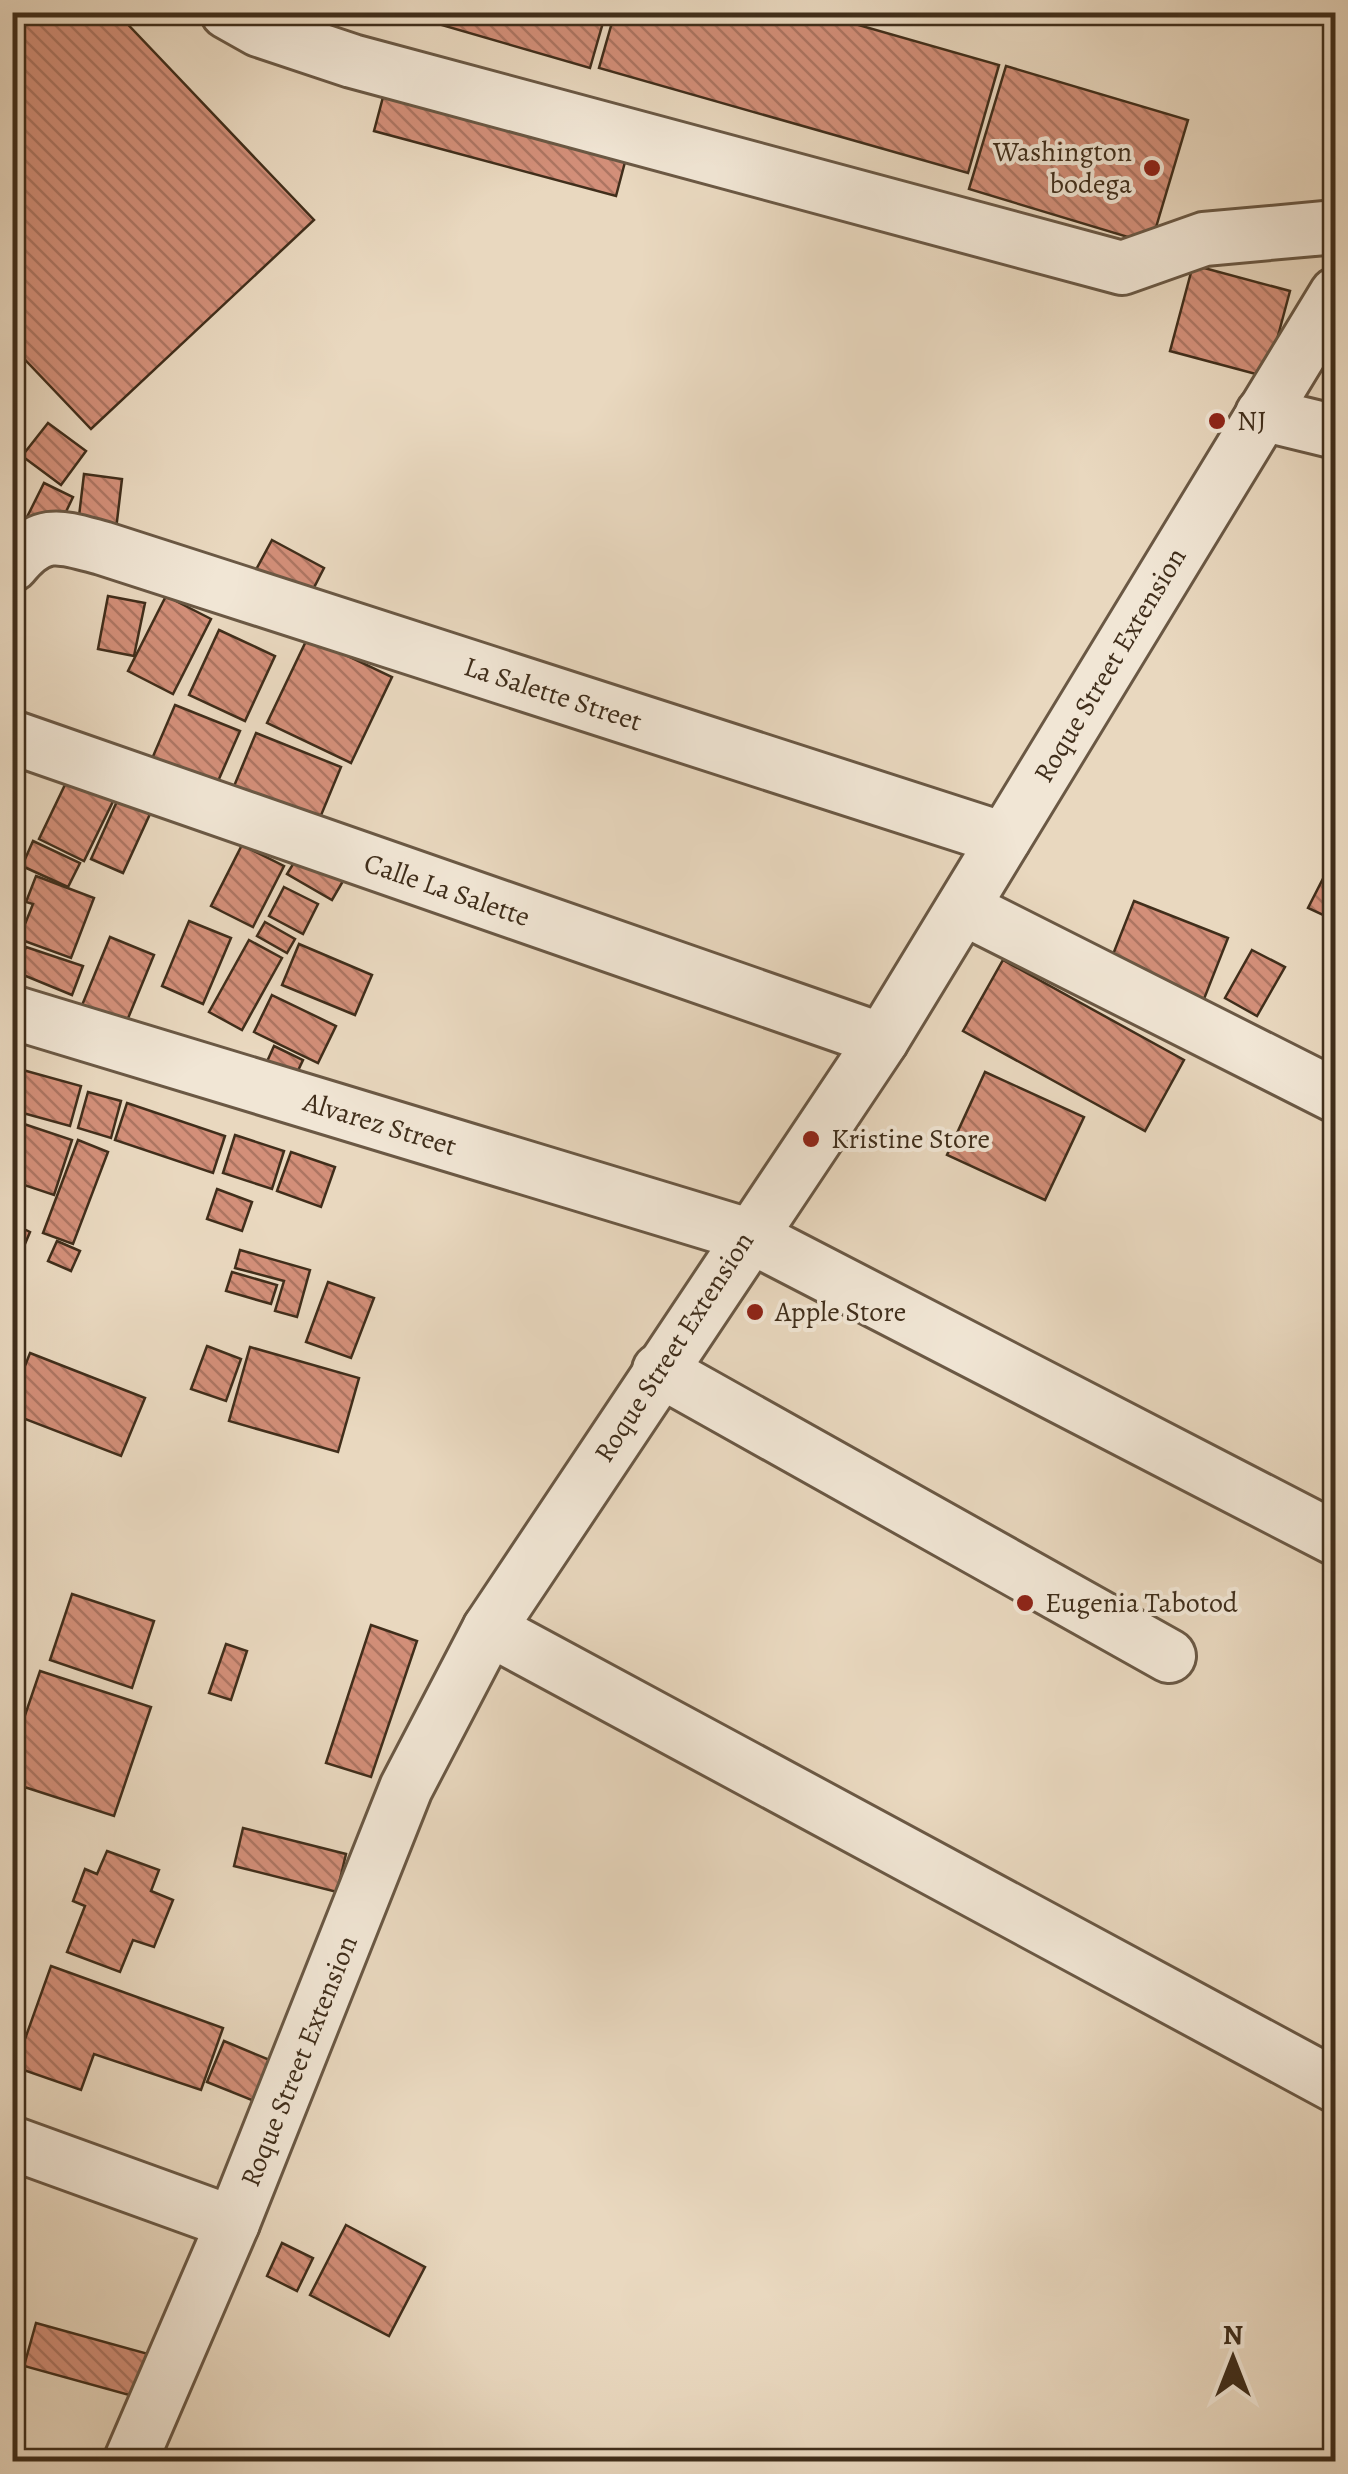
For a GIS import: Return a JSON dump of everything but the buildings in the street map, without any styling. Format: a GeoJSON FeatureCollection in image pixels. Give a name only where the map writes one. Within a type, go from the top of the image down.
{"type":"FeatureCollection","features":[{"type":"Feature","properties":{"kind":"street"},"geometry":{"type":"LineString","coordinates":[[227,12],[259,30],[352,61],[1122,268],[1204,239],[1336,227]]}},
{"type":"Feature","properties":{"kind":"street","name":"Roque Street Extension"},"geometry":{"type":"LineString","coordinates":[[130,2462],[233,2223],[406,1788],[488,1628],[882,1040],[1336,294]]}},
{"type":"Feature","properties":{"kind":"street"},"geometry":{"type":"LineString","coordinates":[[1262,414],[1336,432]]}},
{"type":"Feature","properties":{"kind":"street","name":"La Salette Street"},"geometry":{"type":"LineString","coordinates":[[12,565],[28,546],[45,538],[102,548],[1004,840]]}},
{"type":"Feature","properties":{"kind":"street","name":"Calle La Salette"},"geometry":{"type":"LineString","coordinates":[[12,737],[882,1040]]}},
{"type":"Feature","properties":{"kind":"street"},"geometry":{"type":"LineString","coordinates":[[963,908],[1336,1096]]}},
{"type":"Feature","properties":{"kind":"street","name":"Alvarez Street"},"geometry":{"type":"LineString","coordinates":[[12,1012],[748,1235],[1336,1540]]}},
{"type":"Feature","properties":{"kind":"street"},"geometry":{"type":"LineString","coordinates":[[659,1370],[1169,1656]]}},
{"type":"Feature","properties":{"kind":"street"},"geometry":{"type":"LineString","coordinates":[[488,1628],[1336,2086]]}},
{"type":"Feature","properties":{"kind":"street"},"geometry":{"type":"LineString","coordinates":[[12,2143],[233,2223]]}},
{"type":"Feature","properties":{"kind":"place","name":"Washington bodega"},"geometry":{"type":"Point","coordinates":[1152,168]}},
{"type":"Feature","properties":{"kind":"place","name":"NJ"},"geometry":{"type":"Point","coordinates":[1217,421]}},
{"type":"Feature","properties":{"kind":"place","name":"Kristine Store"},"geometry":{"type":"Point","coordinates":[811,1139]}},
{"type":"Feature","properties":{"kind":"place","name":"Apple Store"},"geometry":{"type":"Point","coordinates":[755,1312]}},
{"type":"Feature","properties":{"kind":"place","name":"Eugenia Tabotod"},"geometry":{"type":"Point","coordinates":[1025,1603]}}]}
